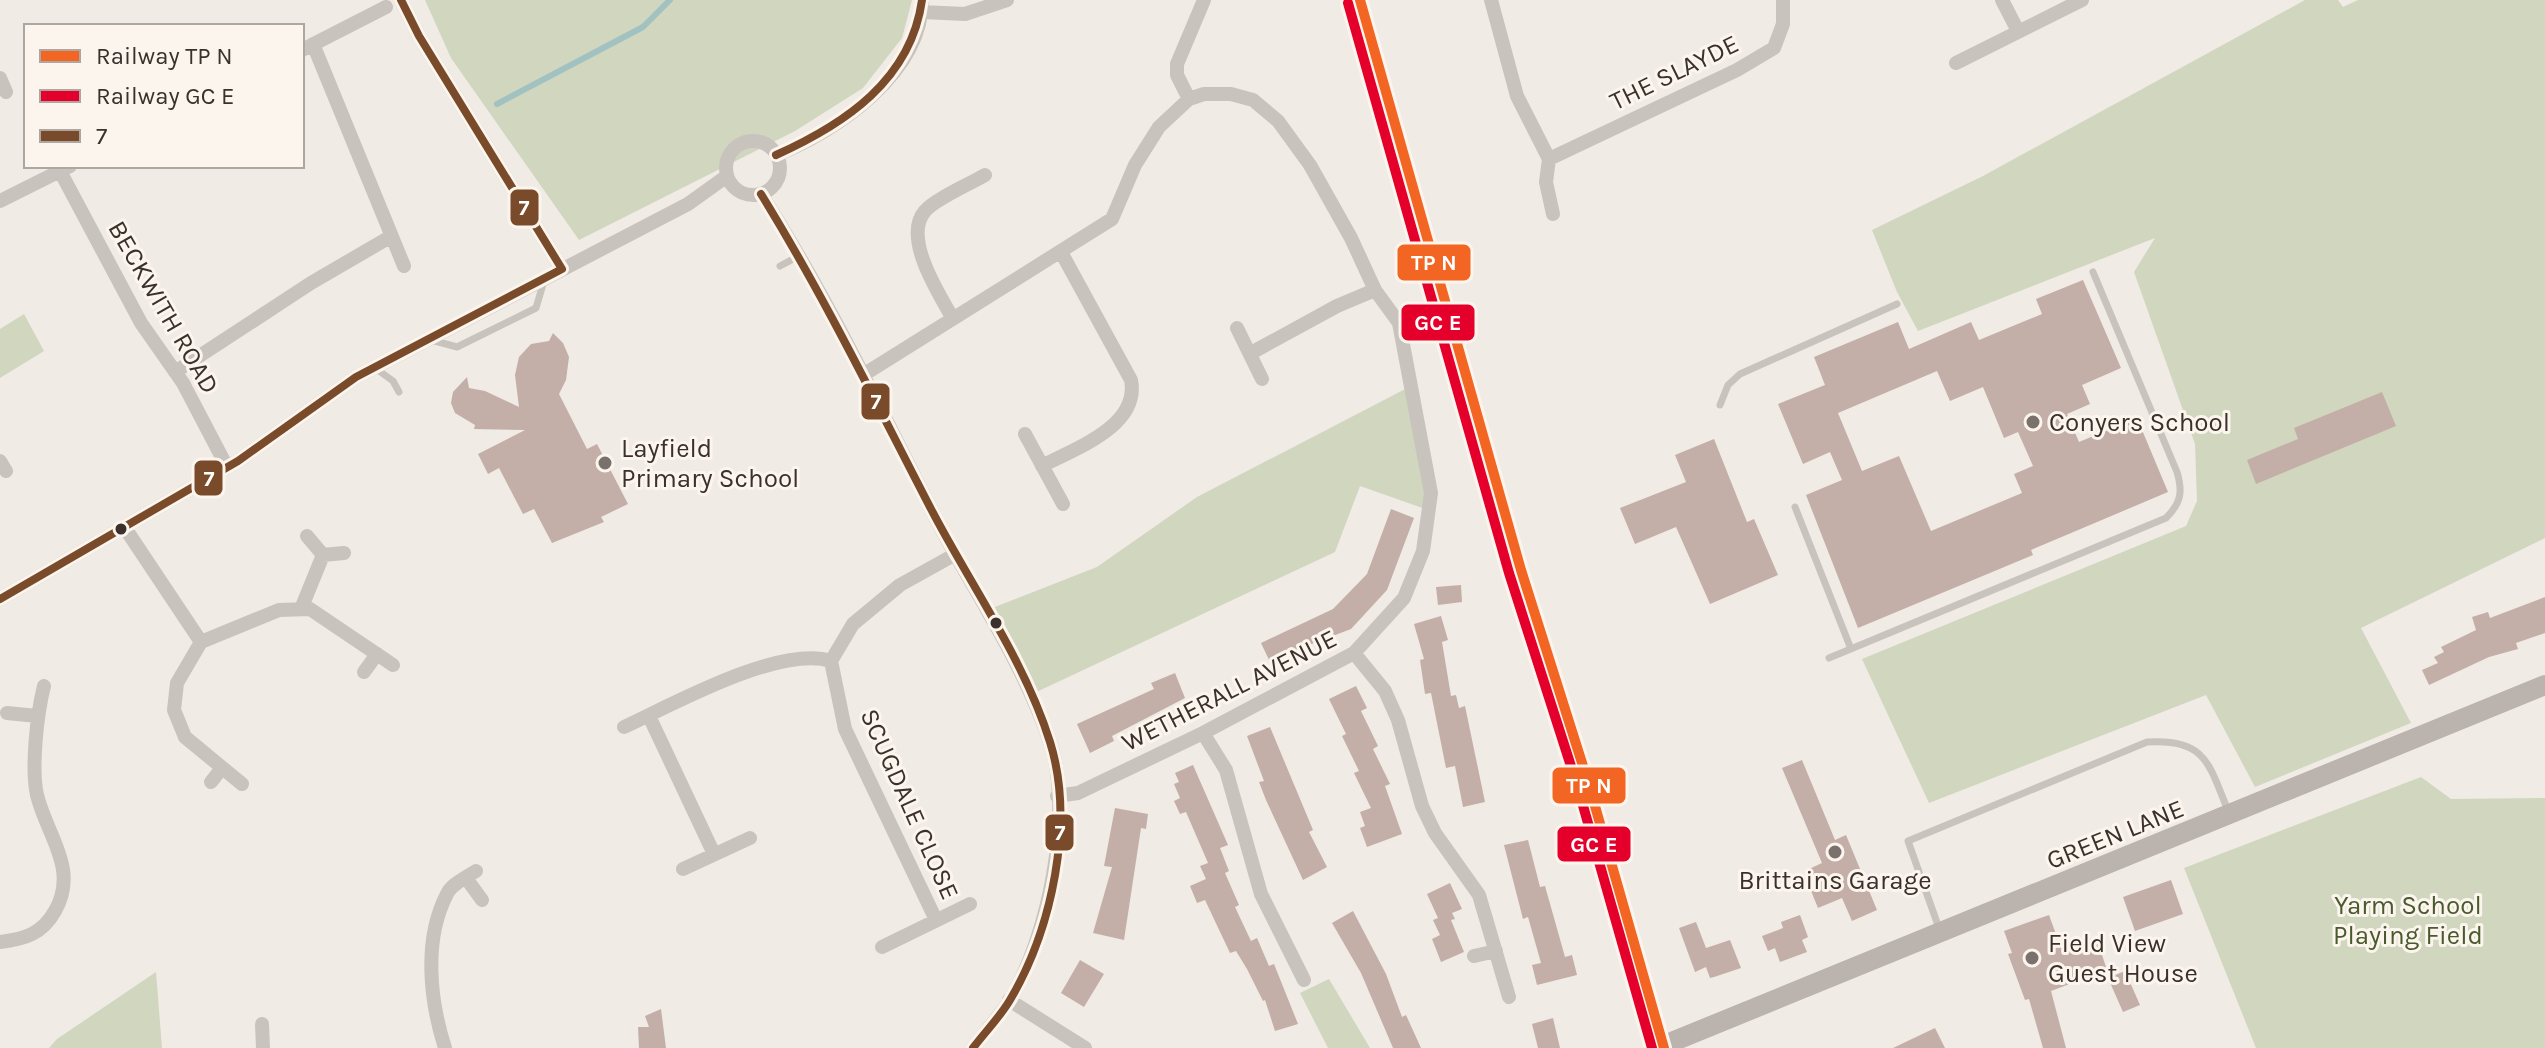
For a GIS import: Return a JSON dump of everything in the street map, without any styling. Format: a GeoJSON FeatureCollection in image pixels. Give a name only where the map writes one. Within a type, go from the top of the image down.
{"type":"FeatureCollection","features":[{"type":"Feature","properties":{"kind":"main road","name":"GREEN LANE"},"geometry":{"type":"LineString","coordinates":[[1657,1048],[2545,685]]}},
{"type":"Feature","properties":{"kind":"street"},"geometry":{"type":"LineString","coordinates":[[401,0],[419,36],[562,269]]}},
{"type":"Feature","properties":{"kind":"street"},"geometry":{"type":"LineString","coordinates":[[776,155],[802,144],[873,93],[915,45],[922,6],[965,14],[1007,0]]}},
{"type":"Feature","properties":{"kind":"street"},"geometry":{"type":"LineString","coordinates":[[863,375],[1112,219],[1135,165],[1159,127],[1189,99],[1177,75],[1177,64],[1204,0]]}},
{"type":"Feature","properties":{"kind":"street"},"geometry":{"type":"LineString","coordinates":[[1491,0],[1517,96],[1549,159],[1546,182],[1553,214]]}},
{"type":"Feature","properties":{"kind":"street","name":"THE SLAYDE"},"geometry":{"type":"LineString","coordinates":[[1549,159],[1737,70],[1774,48],[1783,24],[1783,0]]}},
{"type":"Feature","properties":{"kind":"street"},"geometry":{"type":"LineString","coordinates":[[2002,0],[2018,31]]}},
{"type":"Feature","properties":{"kind":"street"},"geometry":{"type":"LineString","coordinates":[[1956,63],[2082,0]]}},
{"type":"Feature","properties":{"kind":"street"},"geometry":{"type":"LineString","coordinates":[[386,7],[308,47],[356,144],[390,237],[404,266]]}},
{"type":"Feature","properties":{"kind":"street","name":"WETHERALL AVENUE"},"geometry":{"type":"LineString","coordinates":[[1057,796],[1078,793],[1203,733],[1354,653],[1404,598],[1423,551],[1431,511],[1428,460],[1399,323],[1375,290],[1351,238],[1310,165],[1278,121],[1253,100],[1231,94],[1204,94],[1189,99]]}},
{"type":"Feature","properties":{"kind":"street"},"geometry":{"type":"LineString","coordinates":[[759,142],[776,155],[779,177],[761,194],[740,192],[727,176],[729,156],[738,145],[759,142]]}},
{"type":"Feature","properties":{"kind":"street","name":"BECKWITH ROAD"},"geometry":{"type":"LineString","coordinates":[[0,201],[65,168],[141,323],[175,372],[227,467]]}},
{"type":"Feature","properties":{"kind":"street"},"geometry":{"type":"LineString","coordinates":[[952,317],[922,265],[920,222],[925,211],[985,175]]}},
{"type":"Feature","properties":{"kind":"street"},"geometry":{"type":"LineString","coordinates":[[0,599],[227,467],[373,367],[688,204],[727,176]]}},
{"type":"Feature","properties":{"kind":"street"},"geometry":{"type":"LineString","coordinates":[[761,194],[800,255],[954,555],[1030,695],[1051,744],[1058,831],[1053,881],[1041,928],[1009,1000],[973,1048]]}},
{"type":"Feature","properties":{"kind":"street"},"geometry":{"type":"LineString","coordinates":[[175,372],[311,283],[390,237]]}},
{"type":"Feature","properties":{"kind":"street"},"geometry":{"type":"LineString","coordinates":[[1042,466],[1113,425],[1129,410],[1134,396],[1131,380],[1061,252]]}},
{"type":"Feature","properties":{"kind":"street"},"geometry":{"type":"LineString","coordinates":[[1251,353],[1337,306],[1375,290]]}},
{"type":"Feature","properties":{"kind":"street"},"geometry":{"type":"LineString","coordinates":[[1237,328],[1262,379]]}},
{"type":"Feature","properties":{"kind":"street"},"geometry":{"type":"LineString","coordinates":[[1025,434],[1063,504]]}},
{"type":"Feature","properties":{"kind":"street"},"geometry":{"type":"LineString","coordinates":[[125,528],[201,642]]}},
{"type":"Feature","properties":{"kind":"street"},"geometry":{"type":"LineString","coordinates":[[307,536],[323,555]]}},
{"type":"Feature","properties":{"kind":"street"},"geometry":{"type":"LineString","coordinates":[[323,555],[344,553]]}},
{"type":"Feature","properties":{"kind":"street"},"geometry":{"type":"LineString","coordinates":[[301,609],[323,555]]}},
{"type":"Feature","properties":{"kind":"street"},"geometry":{"type":"LineString","coordinates":[[624,727],[765,665],[792,657],[815,656],[831,661],[853,624],[900,585],[954,555]]}},
{"type":"Feature","properties":{"kind":"street"},"geometry":{"type":"LineString","coordinates":[[242,784],[185,737],[174,710],[177,683],[201,642],[279,610],[310,609],[393,665]]}},
{"type":"Feature","properties":{"kind":"street"},"geometry":{"type":"LineString","coordinates":[[1354,653],[1385,691],[1398,720],[1422,806],[1435,833],[1479,895],[1509,997]]}},
{"type":"Feature","properties":{"kind":"street"},"geometry":{"type":"LineString","coordinates":[[364,672],[377,654]]}},
{"type":"Feature","properties":{"kind":"street","name":"SCUGDALE CLOSE"},"geometry":{"type":"LineString","coordinates":[[831,661],[845,729],[936,920]]}},
{"type":"Feature","properties":{"kind":"street"},"geometry":{"type":"LineString","coordinates":[[0,942],[35,935],[50,921],[65,884],[65,868],[37,795],[37,716],[44,686]]}},
{"type":"Feature","properties":{"kind":"street"},"geometry":{"type":"LineString","coordinates":[[7,713],[37,716]]}},
{"type":"Feature","properties":{"kind":"street"},"geometry":{"type":"LineString","coordinates":[[649,716],[714,854]]}},
{"type":"Feature","properties":{"kind":"street"},"geometry":{"type":"LineString","coordinates":[[1203,733],[1226,770],[1261,894],[1304,980]]}},
{"type":"Feature","properties":{"kind":"street"},"geometry":{"type":"LineString","coordinates":[[211,782],[222,768]]}},
{"type":"Feature","properties":{"kind":"street"},"geometry":{"type":"LineString","coordinates":[[683,869],[750,838]]}},
{"type":"Feature","properties":{"kind":"street"},"geometry":{"type":"LineString","coordinates":[[445,1048],[435,1016],[432,966],[435,932],[447,891],[471,874],[482,900]]}},
{"type":"Feature","properties":{"kind":"street","name":"SCUGDALE CLOSE"},"geometry":{"type":"LineString","coordinates":[[882,947],[970,904]]}},
{"type":"Feature","properties":{"kind":"street"},"geometry":{"type":"LineString","coordinates":[[1474,956],[1496,951]]}},
{"type":"Feature","properties":{"kind":"street"},"geometry":{"type":"LineString","coordinates":[[1009,1000],[1085,1048]]}},
{"type":"Feature","properties":{"kind":"street"},"geometry":{"type":"LineString","coordinates":[[262,1024],[263,1048]]}},
{"type":"Feature","properties":{"kind":"lane"},"geometry":{"type":"LineString","coordinates":[[780,266],[800,255]]}},
{"type":"Feature","properties":{"kind":"lane"},"geometry":{"type":"LineString","coordinates":[[1829,658],[2166,518],[2178,506],[2182,489],[2177,472],[2093,272]]}},
{"type":"Feature","properties":{"kind":"lane"},"geometry":{"type":"LineString","coordinates":[[425,339],[457,347],[536,308],[545,277]]}},
{"type":"Feature","properties":{"kind":"lane"},"geometry":{"type":"LineString","coordinates":[[1720,405],[1728,385],[1740,374],[1897,304]]}},
{"type":"Feature","properties":{"kind":"lane"},"geometry":{"type":"LineString","coordinates":[[373,367],[393,381],[399,392]]}},
{"type":"Feature","properties":{"kind":"lane"},"geometry":{"type":"LineString","coordinates":[[1795,507],[1851,649]]}},
{"type":"Feature","properties":{"kind":"lane"},"geometry":{"type":"LineString","coordinates":[[1941,933],[1908,841],[2147,742],[2176,740],[2199,751],[2209,763],[2229,815]]}},
{"type":"Feature","properties":{"kind":"green space"},"geometry":{"type":"Polygon","coordinates":[[[425,0],[912,0],[902,38],[863,88],[795,131],[579,240],[451,58],[425,0]]]}},
{"type":"Feature","properties":{"kind":"green space"},"geometry":{"type":"Polygon","coordinates":[[[2305,0],[2338,0],[2343,7],[2358,0],[2545,0],[2545,538],[2361,628],[2411,723],[2255,787],[2206,695],[1929,803],[1862,659],[2186,526],[2197,501],[2195,444],[2134,272],[2155,238],[1918,331],[1897,292],[1872,230],[1983,176],[2305,0]]]}},
{"type":"Feature","properties":{"kind":"green space"},"geometry":{"type":"Polygon","coordinates":[[[24,314],[44,351],[0,378],[0,329],[24,314]]]}},
{"type":"Feature","properties":{"kind":"green space"},"geometry":{"type":"Polygon","coordinates":[[[1411,386],[1431,511],[1360,486],[1335,552],[1030,695],[987,610],[1097,567],[1197,497],[1411,386]]]}},
{"type":"Feature","properties":{"kind":"green space","name":"Yarm School Playing Field"},"geometry":{"type":"Polygon","coordinates":[[[2421,777],[2451,799],[2545,798],[2545,1048],[2256,1048],[2184,868],[2421,777]]]}},
{"type":"Feature","properties":{"kind":"green space"},"geometry":{"type":"Polygon","coordinates":[[[156,972],[162,1048],[49,1048],[57,1039],[156,972]]]}},
{"type":"Feature","properties":{"kind":"green space"},"geometry":{"type":"Polygon","coordinates":[[[1329,979],[1370,1048],[1328,1048],[1300,993],[1329,979]]]}},
{"type":"Feature","properties":{"kind":"building"},"geometry":{"type":"Polygon","coordinates":[[[2083,280],[2121,368],[2082,385],[2090,404],[2067,414],[2079,442],[2137,418],[2168,492],[2031,550],[2033,555],[1858,628],[1806,495],[1842,480],[1830,452],[1803,464],[1778,404],[1825,385],[1814,357],[1898,322],[1909,349],[1971,322],[1979,340],[2042,314],[2036,299],[2083,280]],[[1937,371],[1838,413],[1862,471],[1899,456],[1931,531],[2022,493],[2014,474],[2033,466],[2018,432],[2004,438],[1983,387],[1950,401],[1937,371]]]}},
{"type":"Feature","properties":{"kind":"building"},"geometry":{"type":"Polygon","coordinates":[[[553,333],[563,343],[569,357],[566,380],[559,394],[587,449],[597,444],[628,504],[601,517],[604,522],[552,543],[534,509],[523,514],[499,468],[488,474],[478,454],[525,430],[474,429],[475,425],[455,413],[451,403],[453,392],[467,377],[469,388],[485,391],[519,407],[515,375],[519,357],[531,344],[549,341],[553,333]]]}},
{"type":"Feature","properties":{"kind":"building"},"geometry":{"type":"Polygon","coordinates":[[[2382,392],[2396,426],[2256,484],[2247,460],[2298,439],[2294,428],[2382,392]]]}},
{"type":"Feature","properties":{"kind":"building"},"geometry":{"type":"Polygon","coordinates":[[[1714,439],[1747,522],[1754,519],[1778,575],[1710,604],[1676,527],[1635,544],[1620,508],[1686,482],[1675,455],[1714,439]]]}},
{"type":"Feature","properties":{"kind":"building"},"geometry":{"type":"Polygon","coordinates":[[[1391,509],[1414,518],[1387,590],[1351,629],[1301,648],[1302,651],[1272,666],[1261,643],[1333,609],[1367,574],[1391,509]]]}},
{"type":"Feature","properties":{"kind":"building"},"geometry":{"type":"Polygon","coordinates":[[[1461,585],[1462,602],[1438,605],[1436,587],[1461,585]]]}},
{"type":"Feature","properties":{"kind":"building"},"geometry":{"type":"Polygon","coordinates":[[[2545,597],[2545,633],[2516,643],[2518,649],[2489,657],[2429,685],[2422,670],[2438,663],[2434,657],[2444,652],[2441,647],[2476,630],[2472,617],[2488,612],[2490,618],[2545,597]]]}},
{"type":"Feature","properties":{"kind":"building"},"geometry":{"type":"Polygon","coordinates":[[[1441,616],[1448,640],[1442,642],[1451,696],[1456,695],[1459,708],[1465,706],[1485,802],[1463,807],[1455,766],[1446,768],[1431,693],[1425,694],[1420,660],[1424,659],[1414,624],[1441,616]]]}},
{"type":"Feature","properties":{"kind":"building"},"geometry":{"type":"Polygon","coordinates":[[[1175,673],[1185,698],[1112,736],[1114,741],[1090,753],[1077,724],[1154,689],[1151,683],[1175,673]]]}},
{"type":"Feature","properties":{"kind":"building"},"geometry":{"type":"Polygon","coordinates":[[[1356,686],[1367,708],[1361,711],[1378,746],[1373,749],[1390,784],[1385,786],[1402,834],[1367,847],[1360,828],[1365,826],[1360,812],[1371,808],[1354,773],[1359,771],[1342,736],[1346,734],[1329,699],[1356,686]]]}},
{"type":"Feature","properties":{"kind":"building"},"geometry":{"type":"Polygon","coordinates":[[[1270,727],[1313,830],[1309,832],[1327,867],[1303,880],[1259,782],[1264,781],[1247,736],[1270,727]]]}},
{"type":"Feature","properties":{"kind":"building","name":"Brittains Garage"},"geometry":{"type":"Polygon","coordinates":[[[1802,760],[1835,840],[1846,835],[1877,910],[1852,921],[1842,898],[1818,908],[1807,881],[1813,878],[1809,869],[1822,863],[1782,768],[1802,760]]]}},
{"type":"Feature","properties":{"kind":"building"},"geometry":{"type":"Polygon","coordinates":[[[1193,765],[1228,845],[1220,848],[1229,871],[1225,873],[1239,905],[1235,907],[1251,941],[1257,938],[1269,966],[1274,964],[1298,1024],[1275,1031],[1265,1000],[1247,969],[1236,951],[1230,953],[1205,900],[1197,903],[1190,886],[1206,879],[1200,866],[1208,863],[1186,812],[1180,814],[1174,801],[1180,798],[1174,784],[1179,782],[1175,773],[1193,765]]]}},
{"type":"Feature","properties":{"kind":"building"},"geometry":{"type":"Polygon","coordinates":[[[1115,808],[1148,814],[1146,829],[1141,828],[1124,940],[1093,933],[1112,867],[1104,866],[1115,808]]]}},
{"type":"Feature","properties":{"kind":"building"},"geometry":{"type":"Polygon","coordinates":[[[1528,840],[1540,887],[1545,886],[1565,957],[1572,955],[1577,975],[1537,985],[1532,965],[1541,963],[1528,917],[1523,919],[1504,845],[1528,840]]]}},
{"type":"Feature","properties":{"kind":"building"},"geometry":{"type":"Polygon","coordinates":[[[2171,880],[2183,914],[2135,931],[2123,897],[2171,880]]]}},
{"type":"Feature","properties":{"kind":"building"},"geometry":{"type":"Polygon","coordinates":[[[1450,883],[1462,909],[1452,913],[1455,919],[1451,920],[1464,952],[1441,962],[1432,939],[1440,935],[1433,920],[1438,918],[1427,894],[1450,883]]]}},
{"type":"Feature","properties":{"kind":"building"},"geometry":{"type":"Polygon","coordinates":[[[1353,911],[1386,974],[1402,1017],[1406,1015],[1421,1048],[1393,1048],[1361,973],[1332,923],[1353,911]]]}},
{"type":"Feature","properties":{"kind":"building"},"geometry":{"type":"Polygon","coordinates":[[[1800,915],[1808,937],[1802,940],[1807,952],[1780,962],[1775,948],[1768,951],[1762,936],[1783,928],[1781,922],[1800,915]]]}},
{"type":"Feature","properties":{"kind":"building"},"geometry":{"type":"Polygon","coordinates":[[[2049,915],[2061,948],[2096,937],[2107,970],[2051,991],[2066,1048],[2043,1048],[2029,999],[2025,1000],[2008,954],[2012,953],[2004,931],[2049,915]]]}},
{"type":"Feature","properties":{"kind":"building"},"geometry":{"type":"Polygon","coordinates":[[[1696,922],[1706,948],[1730,940],[1741,968],[1710,978],[1706,967],[1695,972],[1679,928],[1696,922]]]}},
{"type":"Feature","properties":{"kind":"building"},"geometry":{"type":"Polygon","coordinates":[[[1080,960],[1104,974],[1084,1007],[1061,993],[1080,960]]]}},
{"type":"Feature","properties":{"kind":"building"},"geometry":{"type":"Polygon","coordinates":[[[2125,971],[2140,1005],[2123,1012],[2108,978],[2125,971]]]}},
{"type":"Feature","properties":{"kind":"building"},"geometry":{"type":"Polygon","coordinates":[[[661,1009],[666,1048],[639,1048],[638,1027],[649,1027],[645,1016],[661,1009]]]}},
{"type":"Feature","properties":{"kind":"building"},"geometry":{"type":"Polygon","coordinates":[[[1553,1018],[1560,1048],[1538,1048],[1532,1024],[1553,1018]]]}},
{"type":"Feature","properties":{"kind":"building"},"geometry":{"type":"Polygon","coordinates":[[[1935,1028],[1945,1048],[1893,1048],[1935,1028]]]}},
{"type":"Feature","properties":{"kind":"waterway"},"geometry":{"type":"LineString","coordinates":[[497,104],[643,27],[670,0]]}},
{"type":"Feature","properties":{"kind":"transit line","name":"7"},"geometry":{"type":"LineString","coordinates":[[0,599],[238,461],[356,377],[562,269],[419,36],[401,0]]}},
{"type":"Feature","properties":{"kind":"transit line","name":"7"},"geometry":{"type":"LineString","coordinates":[[776,155],[826,129],[871,96],[904,54],[922,0]]}},
{"type":"Feature","properties":{"kind":"transit line"},"geometry":{"type":"LineString","coordinates":[[1360,0],[1521,570],[1589,785],[1664,1048]]}},
{"type":"Feature","properties":{"kind":"transit line"},"geometry":{"type":"LineString","coordinates":[[1348,3],[1509,573],[1578,788],[1652,1048]]}},
{"type":"Feature","properties":{"kind":"transit line","name":"7"},"geometry":{"type":"LineString","coordinates":[[761,194],[828,311],[931,509],[1011,652],[1050,742],[1060,806],[1059,840],[1048,908],[1025,972],[1010,1000],[973,1048]]}},
{"type":"Feature","properties":{"kind":"place","name":"Conyers School"},"geometry":{"type":"Point","coordinates":[2033,422]}},
{"type":"Feature","properties":{"kind":"place","name":"Layfield Primary School"},"geometry":{"type":"Point","coordinates":[605,463]}},
{"type":"Feature","properties":{"kind":"place","name":"Brittains Garage"},"geometry":{"type":"Point","coordinates":[1835,852]}},
{"type":"Feature","properties":{"kind":"place","name":"Field View Guest House"},"geometry":{"type":"Point","coordinates":[2032,958]}}]}
